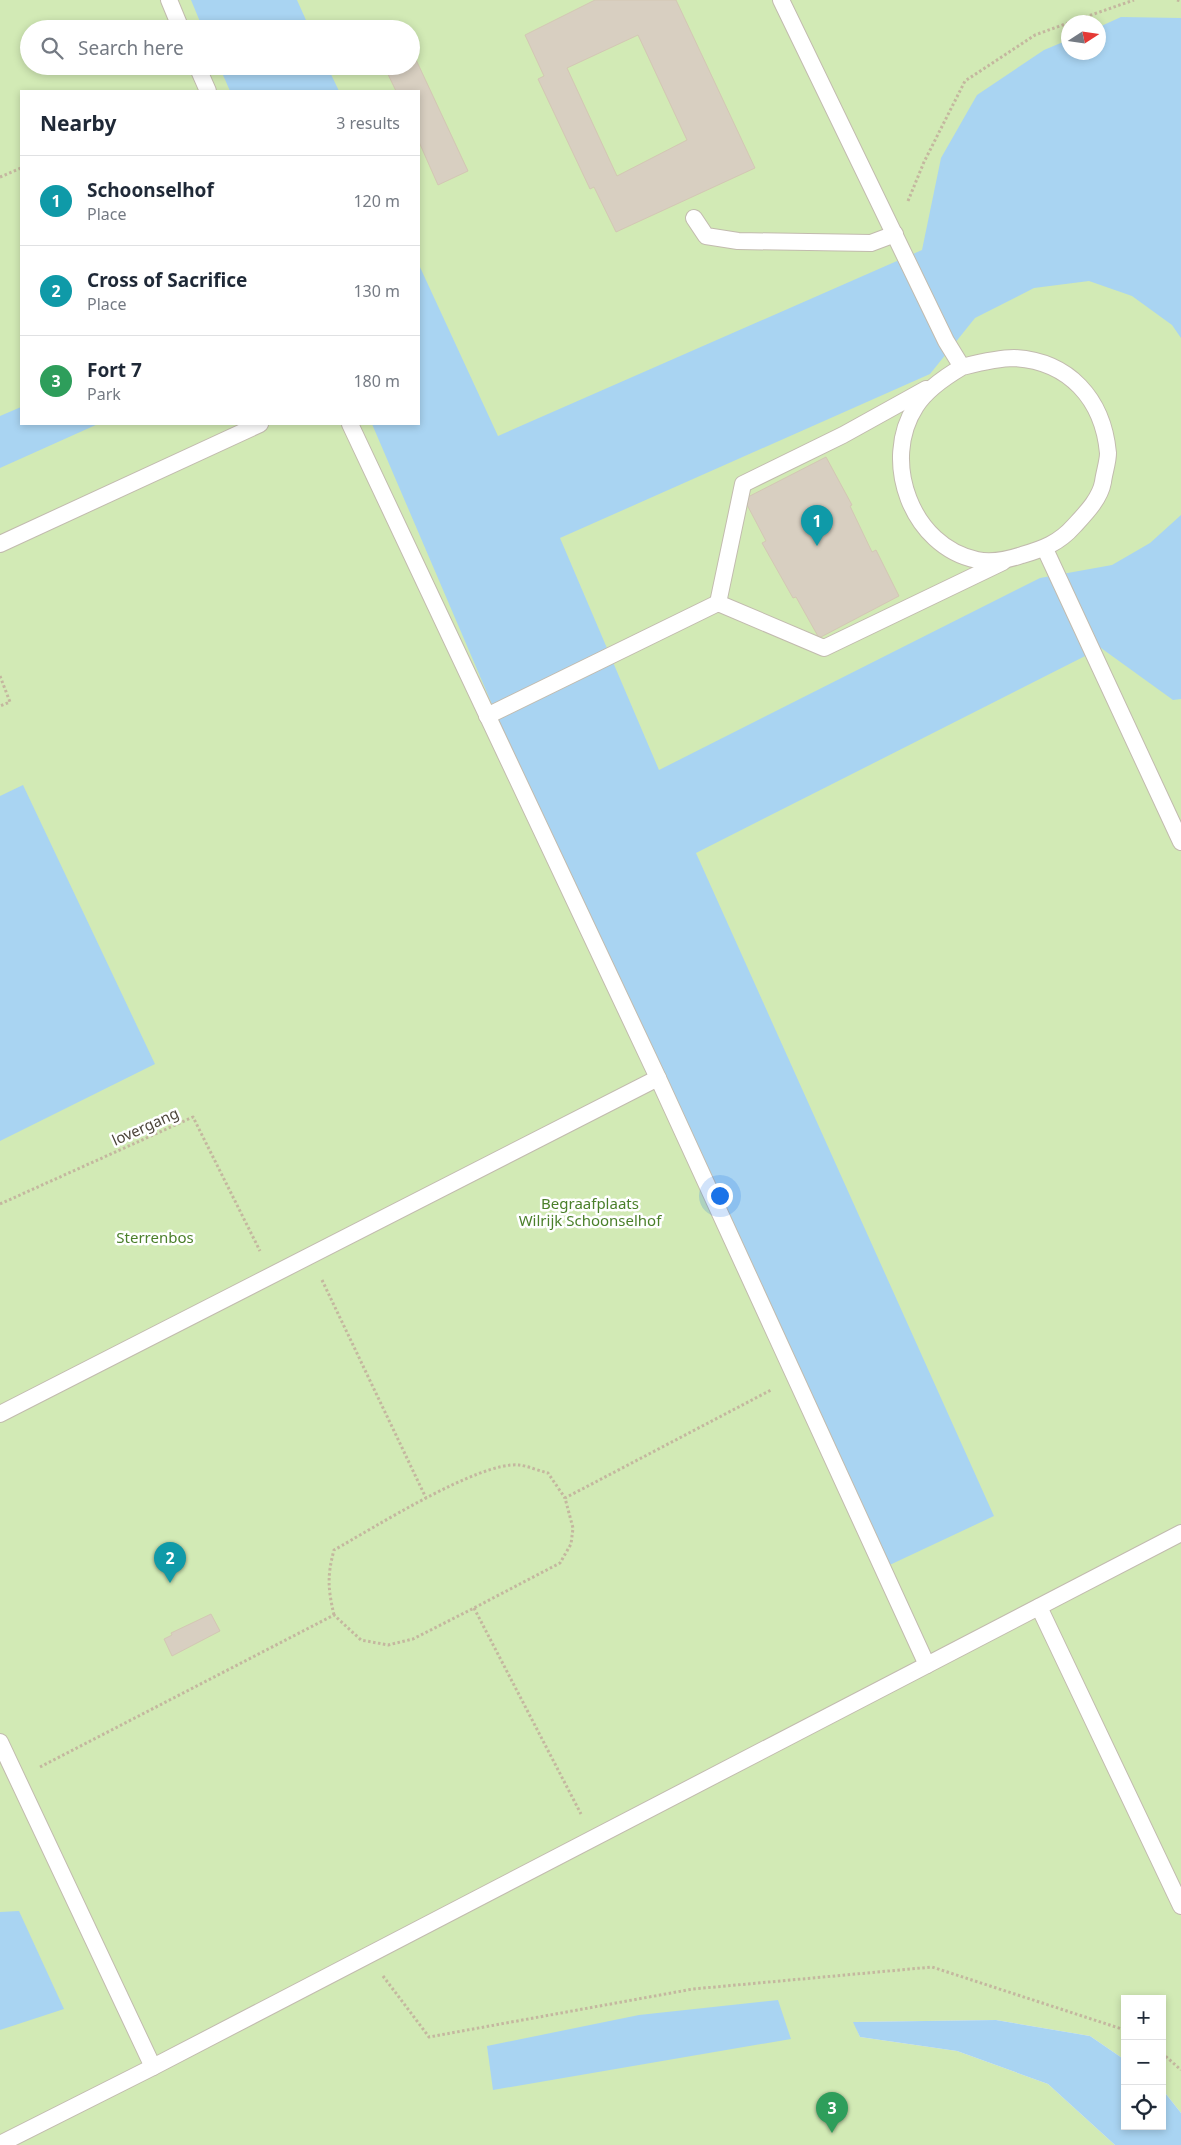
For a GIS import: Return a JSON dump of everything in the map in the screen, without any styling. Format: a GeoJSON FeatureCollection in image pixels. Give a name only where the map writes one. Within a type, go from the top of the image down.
{"type":"FeatureCollection","features":[{"type":"Feature","properties":{"kind":"lane"},"geometry":{"type":"LineString","coordinates":[[169,0],[177,20]]}},
{"type":"Feature","properties":{"kind":"lane"},"geometry":{"type":"LineString","coordinates":[[781,0],[946,341],[962,367]]}},
{"type":"Feature","properties":{"kind":"lane"},"geometry":{"type":"LineString","coordinates":[[201,75],[208,90]]}},
{"type":"Feature","properties":{"kind":"lane"},"geometry":{"type":"LineString","coordinates":[[694,218],[706,236],[738,241],[871,243],[895,234]]}},
{"type":"Feature","properties":{"kind":"lane"},"geometry":{"type":"LineString","coordinates":[[718,603],[743,484],[843,435],[962,367],[1013,358],[1050,364],[1084,388],[1102,421],[1108,454],[1101,489],[1086,513],[1064,536],[1046,549],[1011,558],[978,560],[950,549],[927,532],[909,503],[901,471],[902,438],[916,406],[938,382]]}},
{"type":"Feature","properties":{"kind":"lane"},"geometry":{"type":"LineString","coordinates":[[0,544],[258,425]]}},
{"type":"Feature","properties":{"kind":"lane"},"geometry":{"type":"LineString","coordinates":[[350,425],[658,1078],[927,1665]]}},
{"type":"Feature","properties":{"kind":"lane"},"geometry":{"type":"LineString","coordinates":[[1046,549],[1181,842]]}},
{"type":"Feature","properties":{"kind":"lane"},"geometry":{"type":"LineString","coordinates":[[487,716],[718,603],[824,648],[1011,558]]}},
{"type":"Feature","properties":{"kind":"lane"},"geometry":{"type":"LineString","coordinates":[[0,1414],[658,1078]]}},
{"type":"Feature","properties":{"kind":"lane"},"geometry":{"type":"LineString","coordinates":[[0,2144],[153,2067],[1181,1533]]}},
{"type":"Feature","properties":{"kind":"lane"},"geometry":{"type":"LineString","coordinates":[[1039,1607],[1181,1906]]}},
{"type":"Feature","properties":{"kind":"lane"},"geometry":{"type":"LineString","coordinates":[[0,1742],[153,2067]]}},
{"type":"Feature","properties":{"kind":"path"},"geometry":{"type":"LineString","coordinates":[[1092,15],[1134,0]]}},
{"type":"Feature","properties":{"kind":"path"},"geometry":{"type":"LineString","coordinates":[[895,234],[924,162],[965,80],[1035,36],[1061,26]]}},
{"type":"Feature","properties":{"kind":"path"},"geometry":{"type":"LineString","coordinates":[[0,177],[20,168]]}},
{"type":"Feature","properties":{"kind":"path"},"geometry":{"type":"LineString","coordinates":[[0,676],[10,702],[0,706]]}},
{"type":"Feature","properties":{"kind":"path","name":"lovergang"},"geometry":{"type":"LineString","coordinates":[[0,1204],[193,1116],[272,1275]]}},
{"type":"Feature","properties":{"kind":"path"},"geometry":{"type":"LineString","coordinates":[[310,1256],[426,1498]]}},
{"type":"Feature","properties":{"kind":"path"},"geometry":{"type":"LineString","coordinates":[[565,1498],[775,1387]]}},
{"type":"Feature","properties":{"kind":"path"},"geometry":{"type":"LineString","coordinates":[[518,1465],[548,1473],[565,1498],[573,1528],[571,1544],[560,1563],[413,1639],[388,1645],[361,1640],[334,1615],[328,1590],[329,1571],[334,1550],[426,1498],[481,1472],[518,1465]]}},
{"type":"Feature","properties":{"kind":"path"},"geometry":{"type":"LineString","coordinates":[[474,1608],[593,1837]]}},
{"type":"Feature","properties":{"kind":"path"},"geometry":{"type":"LineString","coordinates":[[17,1778],[334,1615]]}},
{"type":"Feature","properties":{"kind":"path"},"geometry":{"type":"LineString","coordinates":[[367,1956],[429,2037],[694,1989],[932,1967],[1121,2029]]}},
{"type":"Feature","properties":{"kind":"path"},"geometry":{"type":"LineString","coordinates":[[1166,2057],[1181,2070]]}},
{"type":"Feature","properties":{"kind":"green space","name":"Begraafplaats Wilrijk Schoonselhof"},"geometry":{"type":"Polygon","coordinates":[[[0,0],[1181,0],[1181,2113],[1166,2094],[1166,1995],[1121,1995],[1121,2057],[1090,2036],[996,2020],[854,2022],[860,2037],[957,2051],[1048,2084],[1115,2145],[0,2145],[0,0]]]}},
{"type":"Feature","properties":{"kind":"water"},"geometry":{"type":"Polygon","coordinates":[[[191,0],[297,0],[306,20],[199,20],[191,0]]]}},
{"type":"Feature","properties":{"kind":"water"},"geometry":{"type":"Polygon","coordinates":[[[1121,17],[1181,18],[1181,338],[1172,325],[1132,296],[1089,281],[1034,288],[975,318],[930,374],[560,538],[659,770],[1040,578],[1112,565],[1150,543],[1181,515],[1181,699],[1173,700],[1101,648],[696,853],[994,1516],[879,1570],[509,744],[372,425],[420,425],[420,267],[498,436],[922,250],[941,158],[977,95],[1044,50],[1061,43],[1061,60],[1106,60],[1106,24],[1121,17]]]}},
{"type":"Feature","properties":{"kind":"water"},"geometry":{"type":"Polygon","coordinates":[[[223,75],[331,75],[339,90],[230,90],[223,75]]]}},
{"type":"Feature","properties":{"kind":"water"},"geometry":{"type":"Polygon","coordinates":[[[20,407],[20,425],[96,425],[0,468],[0,416],[20,407]]]}},
{"type":"Feature","properties":{"kind":"water"},"geometry":{"type":"Polygon","coordinates":[[[23,785],[155,1064],[0,1141],[0,796],[23,785]]]}},
{"type":"Feature","properties":{"kind":"water"},"geometry":{"type":"Polygon","coordinates":[[[19,1911],[64,2009],[0,2030],[0,1912],[19,1911]]]}},
{"type":"Feature","properties":{"kind":"water"},"geometry":{"type":"Polygon","coordinates":[[[778,2000],[791,2039],[493,2090],[487,2046],[639,2015],[778,2000]]]}},
{"type":"Feature","properties":{"kind":"water"},"geometry":{"type":"Polygon","coordinates":[[[996,2020],[1090,2036],[1121,2057],[1121,2130],[1166,2130],[1166,2094],[1181,2113],[1181,2145],[1115,2145],[1048,2084],[957,2051],[860,2037],[853,2022],[996,2020]]]}},
{"type":"Feature","properties":{"kind":"building"},"geometry":{"type":"Polygon","coordinates":[[[595,0],[676,0],[755,168],[616,232],[594,187],[590,189],[538,79],[544,76],[525,35],[595,0]],[[638,35],[567,68],[617,176],[687,140],[638,35]]]}},
{"type":"Feature","properties":{"kind":"building"},"geometry":{"type":"Polygon","coordinates":[[[420,68],[468,171],[438,185],[420,144],[420,90],[396,90],[388,75],[420,75],[420,68]]]}},
{"type":"Feature","properties":{"kind":"building"},"geometry":{"type":"Polygon","coordinates":[[[826,457],[852,505],[850,506],[872,552],[876,550],[899,596],[819,638],[796,597],[793,598],[762,543],[766,541],[744,499],[826,457]]]}},
{"type":"Feature","properties":{"kind":"building"},"geometry":{"type":"Polygon","coordinates":[[[211,1614],[220,1631],[172,1656],[164,1639],[172,1635],[171,1633],[211,1614]]]}},
{"type":"Feature","properties":{"kind":"place","name":"Schoonselhof"},"geometry":{"type":"Point","coordinates":[817,546]}},
{"type":"Feature","properties":{"kind":"place","name":"Cross of Sacrifice"},"geometry":{"type":"Point","coordinates":[170,1583]}},
{"type":"Feature","properties":{"kind":"place","name":"Fort 7"},"geometry":{"type":"Point","coordinates":[832,2133]}},
{"type":"Feature","properties":{"kind":"park label","name":"Sterrenbos"},"geometry":{"type":"Point","coordinates":[155,1237]}}]}
